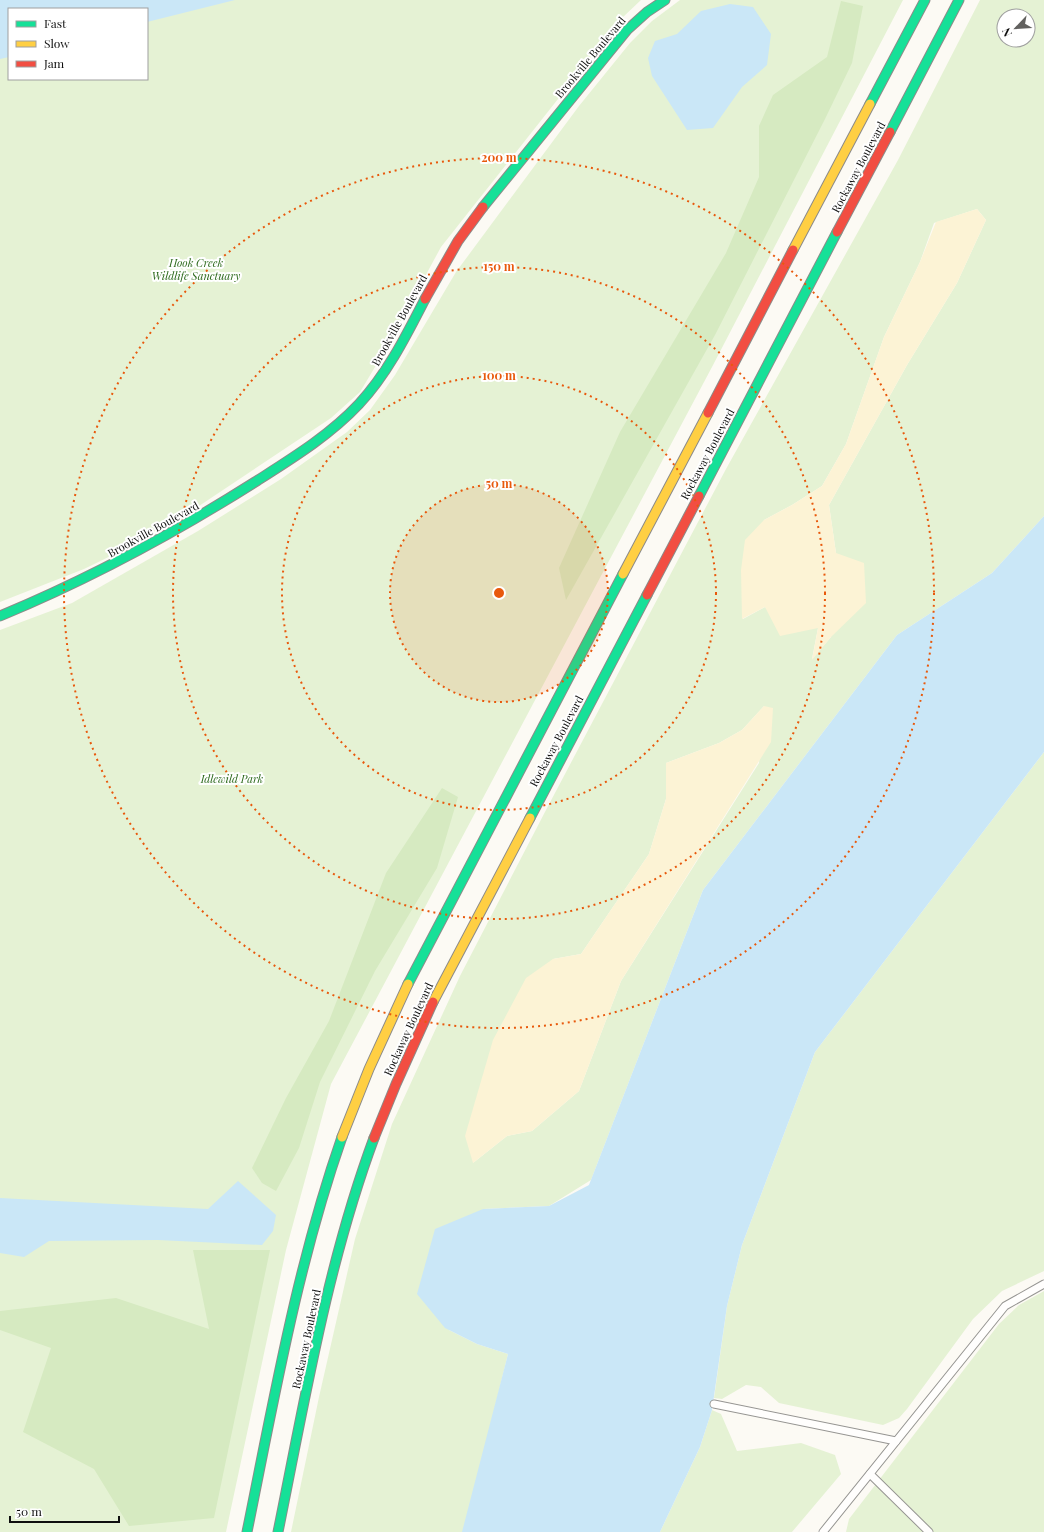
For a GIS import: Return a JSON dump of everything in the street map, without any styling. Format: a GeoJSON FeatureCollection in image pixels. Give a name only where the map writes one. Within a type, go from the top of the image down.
{"type":"FeatureCollection","features":[{"type":"Feature","properties":{"kind":"main road","name":"Brookville Boulevard"},"geometry":{"type":"LineString","coordinates":[[0,616],[90,578],[183,528],[278,467],[344,420],[361,402],[387,369],[435,279],[458,240],[485,204],[627,30],[647,12],[665,0]]}},
{"type":"Feature","properties":{"kind":"main road","name":"Rockaway Boulevard"},"geometry":{"type":"LineString","coordinates":[[247,1532],[309,1242],[341,1139],[381,1040],[415,970],[925,0]]}},
{"type":"Feature","properties":{"kind":"main road","name":"Rockaway Boulevard"},"geometry":{"type":"LineString","coordinates":[[278,1532],[336,1259],[367,1156],[408,1056],[442,983],[959,0]]}},
{"type":"Feature","properties":{"kind":"lane"},"geometry":{"type":"LineString","coordinates":[[823,1532],[1005,1306],[1044,1284]]}},
{"type":"Feature","properties":{"kind":"lane"},"geometry":{"type":"LineString","coordinates":[[714,1404],[896,1441]]}},
{"type":"Feature","properties":{"kind":"lane"},"geometry":{"type":"LineString","coordinates":[[870,1474],[929,1532]]}},
{"type":"Feature","properties":{"kind":"green space","name":"Hook Creek Wildlife Sanctuary"},"geometry":{"type":"Polygon","coordinates":[[[201,0],[641,0],[622,18],[441,247],[384,352],[360,392],[331,418],[178,520],[129,547],[84,569],[0,602],[0,49],[8,47],[8,80],[148,80],[148,13],[201,0]]]}},
{"type":"Feature","properties":{"kind":"green space","name":"Idlewild Park"},"geometry":{"type":"Polygon","coordinates":[[[680,0],[903,0],[712,367],[331,1084],[286,1250],[226,1532],[0,1532],[0,630],[72,603],[198,531],[281,479],[347,432],[370,410],[395,375],[456,272],[579,106],[630,43],[652,21],[680,0]]]}},
{"type":"Feature","properties":{"kind":"green space"},"geometry":{"type":"Polygon","coordinates":[[[980,0],[1044,0],[1044,516],[992,573],[897,635],[703,890],[591,1180],[549,1206],[483,1209],[449,1330],[477,1344],[508,1354],[464,1532],[291,1532],[319,1397],[355,1239],[392,1124],[460,976],[726,469],[898,160],[980,0]],[[977,209],[934,223],[920,262],[884,337],[846,444],[822,486],[792,505],[764,520],[743,619],[765,607],[818,628],[812,659],[831,637],[836,553],[829,505],[907,365],[957,283],[986,220],[977,209]],[[764,706],[742,730],[719,743],[666,763],[666,799],[649,854],[581,954],[553,959],[473,1163],[507,1136],[532,1131],[579,1091],[621,981],[759,763],[764,706]]]}},
{"type":"Feature","properties":{"kind":"green space"},"geometry":{"type":"Polygon","coordinates":[[[841,1],[863,6],[852,63],[715,335],[566,600],[559,568],[620,432],[726,253],[759,177],[759,126],[773,95],[827,57],[841,1]]]}},
{"type":"Feature","properties":{"kind":"green space"},"geometry":{"type":"Polygon","coordinates":[[[1044,752],[1044,1271],[1002,1291],[973,1319],[907,1409],[899,1418],[883,1425],[779,1403],[761,1387],[746,1385],[722,1399],[714,1398],[727,1306],[742,1245],[815,1052],[1044,752]]]}},
{"type":"Feature","properties":{"kind":"green space"},"geometry":{"type":"Polygon","coordinates":[[[442,788],[458,797],[437,868],[375,971],[320,1082],[299,1148],[276,1191],[262,1183],[252,1168],[286,1098],[329,1021],[386,873],[442,788]]]}},
{"type":"Feature","properties":{"kind":"green space"},"geometry":{"type":"Polygon","coordinates":[[[193,1250],[270,1250],[214,1518],[129,1526],[94,1469],[23,1432],[51,1348],[0,1330],[0,1311],[116,1298],[209,1329],[193,1250]]]}},
{"type":"Feature","properties":{"kind":"green space"},"geometry":{"type":"Polygon","coordinates":[[[1044,1291],[1044,1532],[846,1532],[849,1519],[999,1324],[1019,1305],[1044,1291]]]}},
{"type":"Feature","properties":{"kind":"green space"},"geometry":{"type":"Polygon","coordinates":[[[712,1410],[721,1414],[737,1451],[801,1443],[835,1455],[841,1474],[792,1532],[660,1532],[700,1447],[712,1410]]]}},
{"type":"Feature","properties":{"kind":"sand"},"geometry":{"type":"Polygon","coordinates":[[[977,209],[986,220],[957,283],[907,365],[829,505],[836,553],[864,563],[866,603],[831,637],[812,660],[818,628],[780,636],[765,607],[742,619],[741,570],[745,540],[764,520],[792,505],[822,486],[846,444],[884,337],[920,262],[936,222],[977,209]]]}},
{"type":"Feature","properties":{"kind":"sand"},"geometry":{"type":"Polygon","coordinates":[[[764,706],[773,708],[771,742],[621,981],[579,1091],[532,1131],[507,1136],[473,1163],[465,1136],[493,1040],[526,978],[553,959],[581,954],[649,854],[666,799],[666,763],[719,743],[742,730],[764,706]]]}},
{"type":"Feature","properties":{"kind":"water"},"geometry":{"type":"Polygon","coordinates":[[[0,0],[235,0],[148,22],[148,8],[8,8],[8,57],[0,59],[0,0]]]}},
{"type":"Feature","properties":{"kind":"water"},"geometry":{"type":"Polygon","coordinates":[[[730,4],[753,7],[771,34],[767,65],[742,87],[713,128],[687,130],[652,76],[648,58],[655,41],[677,34],[701,11],[730,4]]]}},
{"type":"Feature","properties":{"kind":"water"},"geometry":{"type":"Polygon","coordinates":[[[1044,516],[1044,752],[815,1052],[742,1245],[727,1306],[712,1410],[700,1447],[660,1532],[462,1532],[508,1354],[477,1344],[445,1328],[417,1294],[435,1229],[483,1209],[549,1206],[589,1185],[703,890],[897,635],[992,573],[1044,516]]]}},
{"type":"Feature","properties":{"kind":"water"},"geometry":{"type":"Polygon","coordinates":[[[238,1181],[276,1215],[273,1231],[262,1245],[158,1240],[49,1241],[24,1257],[0,1253],[0,1198],[208,1209],[238,1181]]]}},
{"type":"Feature","properties":{"kind":"traffic: fast"},"geometry":{"type":"LineString","coordinates":[[483,207],[627,30],[647,12],[665,0]]}},
{"type":"Feature","properties":{"kind":"traffic: fast"},"geometry":{"type":"LineString","coordinates":[[870,104],[925,0]]}},
{"type":"Feature","properties":{"kind":"traffic: fast"},"geometry":{"type":"LineString","coordinates":[[890,132],[959,0]]}},
{"type":"Feature","properties":{"kind":"traffic: fast"},"geometry":{"type":"LineString","coordinates":[[699,496],[837,232]]}},
{"type":"Feature","properties":{"kind":"traffic: fast"},"geometry":{"type":"LineString","coordinates":[[0,616],[66,587],[130,555],[193,520],[296,456],[322,437],[359,404],[378,380],[403,341],[425,299]]}},
{"type":"Feature","properties":{"kind":"traffic: fast"},"geometry":{"type":"LineString","coordinates":[[408,984],[623,574]]}},
{"type":"Feature","properties":{"kind":"traffic: fast"},"geometry":{"type":"LineString","coordinates":[[530,818],[647,595]]}},
{"type":"Feature","properties":{"kind":"traffic: fast"},"geometry":{"type":"LineString","coordinates":[[247,1532],[277,1383],[299,1284],[326,1186],[342,1137]]}},
{"type":"Feature","properties":{"kind":"traffic: fast"},"geometry":{"type":"LineString","coordinates":[[278,1532],[318,1333],[330,1283],[357,1186],[374,1138]]}},
{"type":"Feature","properties":{"kind":"traffic: slow"},"geometry":{"type":"LineString","coordinates":[[793,250],[870,104]]}},
{"type":"Feature","properties":{"kind":"traffic: slow"},"geometry":{"type":"LineString","coordinates":[[623,574],[708,413]]}},
{"type":"Feature","properties":{"kind":"traffic: slow"},"geometry":{"type":"LineString","coordinates":[[433,1002],[530,818]]}},
{"type":"Feature","properties":{"kind":"traffic: slow"},"geometry":{"type":"LineString","coordinates":[[342,1137],[369,1069],[408,984]]}},
{"type":"Feature","properties":{"kind":"traffic: jam"},"geometry":{"type":"LineString","coordinates":[[837,232],[890,132]]}},
{"type":"Feature","properties":{"kind":"traffic: jam"},"geometry":{"type":"LineString","coordinates":[[425,299],[458,241],[483,207]]}},
{"type":"Feature","properties":{"kind":"traffic: jam"},"geometry":{"type":"LineString","coordinates":[[708,413],[793,250]]}},
{"type":"Feature","properties":{"kind":"traffic: jam"},"geometry":{"type":"LineString","coordinates":[[647,595],[699,496]]}},
{"type":"Feature","properties":{"kind":"traffic: jam"},"geometry":{"type":"LineString","coordinates":[[374,1138],[396,1084],[433,1002]]}}]}
